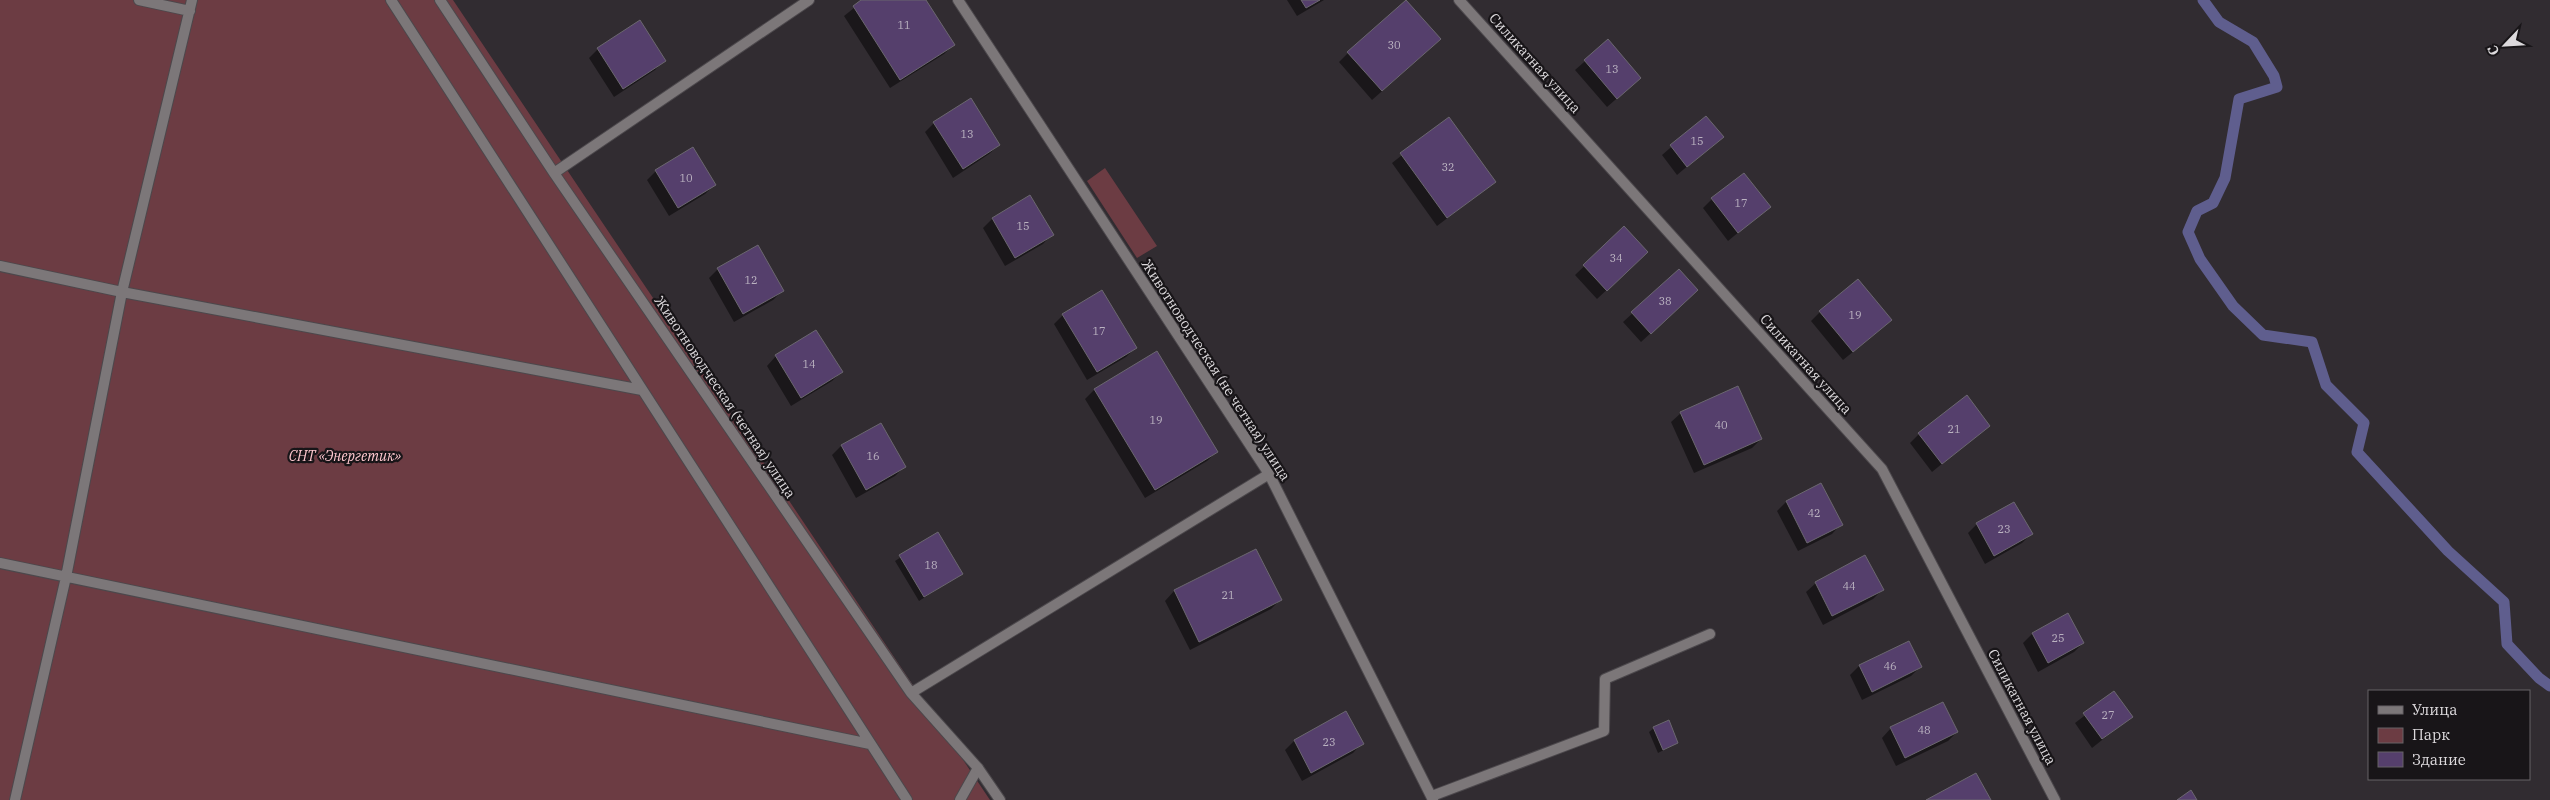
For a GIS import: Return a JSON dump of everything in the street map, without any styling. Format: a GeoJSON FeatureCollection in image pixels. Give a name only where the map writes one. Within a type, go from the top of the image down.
{"type":"FeatureCollection","features":[{"type":"Feature","properties":{"kind":"street"},"geometry":{"type":"LineString","coordinates":[[139,0],[190,11]]}},
{"type":"Feature","properties":{"kind":"street"},"geometry":{"type":"LineString","coordinates":[[15,800],[66,577],[122,292],[192,0]]}},
{"type":"Feature","properties":{"kind":"street"},"geometry":{"type":"LineString","coordinates":[[391,0],[906,800]]}},
{"type":"Feature","properties":{"kind":"street","name":"Животноводческая (четная) улица"},"geometry":{"type":"LineString","coordinates":[[440,0],[554,173],[911,693],[978,768],[1000,800]]}},
{"type":"Feature","properties":{"kind":"street"},"geometry":{"type":"LineString","coordinates":[[554,173],[809,0]]}},
{"type":"Feature","properties":{"kind":"street","name":"Животноводческая (не четная) улица"},"geometry":{"type":"LineString","coordinates":[[958,0],[1270,474],[1433,798]]}},
{"type":"Feature","properties":{"kind":"street","name":"Силикатная улица"},"geometry":{"type":"LineString","coordinates":[[1459,0],[1882,469],[2055,800]]}},
{"type":"Feature","properties":{"kind":"street"},"geometry":{"type":"LineString","coordinates":[[0,266],[122,292],[642,390]]}},
{"type":"Feature","properties":{"kind":"street"},"geometry":{"type":"LineString","coordinates":[[911,693],[1270,474]]}},
{"type":"Feature","properties":{"kind":"street"},"geometry":{"type":"LineString","coordinates":[[0,564],[870,744]]}},
{"type":"Feature","properties":{"kind":"street"},"geometry":{"type":"LineString","coordinates":[[1433,798],[1604,731],[1605,679],[1710,634]]}},
{"type":"Feature","properties":{"kind":"street"},"geometry":{"type":"LineString","coordinates":[[960,800],[978,768]]}},
{"type":"Feature","properties":{"kind":"green space","name":"СНТ «Энергетик»"},"geometry":{"type":"Polygon","coordinates":[[[0,0],[453,0],[990,800],[0,800],[0,0]]]}},
{"type":"Feature","properties":{"kind":"green space"},"geometry":{"type":"Polygon","coordinates":[[[1105,168],[1157,246],[1137,258],[1087,181],[1105,168]]]}},
{"type":"Feature","properties":{"kind":"building"},"geometry":{"type":"Polygon","coordinates":[[[861,0],[926,0],[955,45],[900,80],[853,6],[861,0]]]}},
{"type":"Feature","properties":{"kind":"building"},"geometry":{"type":"Polygon","coordinates":[[[1301,0],[1320,0],[1306,8],[1301,0]]]}},
{"type":"Feature","properties":{"kind":"building"},"geometry":{"type":"Polygon","coordinates":[[[1406,0],[1441,39],[1382,91],[1347,52],[1406,0]]]}},
{"type":"Feature","properties":{"kind":"building"},"geometry":{"type":"Polygon","coordinates":[[[640,20],[666,61],[623,89],[597,48],[640,20]]]}},
{"type":"Feature","properties":{"kind":"building"},"geometry":{"type":"Polygon","coordinates":[[[1608,39],[1641,78],[1617,99],[1584,60],[1608,39]]]}},
{"type":"Feature","properties":{"kind":"building"},"geometry":{"type":"Polygon","coordinates":[[[971,98],[1000,145],[963,169],[933,122],[971,98]]]}},
{"type":"Feature","properties":{"kind":"building"},"geometry":{"type":"Polygon","coordinates":[[[1706,116],[1724,137],[1687,167],[1670,145],[1706,116]]]}},
{"type":"Feature","properties":{"kind":"building"},"geometry":{"type":"Polygon","coordinates":[[[1449,117],[1496,182],[1447,218],[1400,153],[1449,117]]]}},
{"type":"Feature","properties":{"kind":"building"},"geometry":{"type":"Polygon","coordinates":[[[693,147],[716,185],[678,208],[655,170],[693,147]]]}},
{"type":"Feature","properties":{"kind":"building"},"geometry":{"type":"Polygon","coordinates":[[[1744,173],[1771,207],[1738,233],[1711,198],[1744,173]]]}},
{"type":"Feature","properties":{"kind":"building"},"geometry":{"type":"Polygon","coordinates":[[[1030,195],[1054,235],[1015,258],[992,218],[1030,195]]]}},
{"type":"Feature","properties":{"kind":"building"},"geometry":{"type":"Polygon","coordinates":[[[1624,226],[1648,252],[1607,291],[1583,265],[1624,226]]]}},
{"type":"Feature","properties":{"kind":"building"},"geometry":{"type":"Polygon","coordinates":[[[758,245],[784,291],[743,314],[717,268],[758,245]]]}},
{"type":"Feature","properties":{"kind":"building"},"geometry":{"type":"Polygon","coordinates":[[[1679,269],[1698,290],[1651,334],[1631,312],[1679,269]]]}},
{"type":"Feature","properties":{"kind":"building"},"geometry":{"type":"Polygon","coordinates":[[[1858,279],[1892,320],[1853,352],[1819,311],[1858,279]]]}},
{"type":"Feature","properties":{"kind":"building"},"geometry":{"type":"Polygon","coordinates":[[[1102,290],[1137,348],[1097,372],[1062,314],[1102,290]]]}},
{"type":"Feature","properties":{"kind":"building"},"geometry":{"type":"Polygon","coordinates":[[[816,330],[843,372],[801,398],[775,355],[816,330]]]}},
{"type":"Feature","properties":{"kind":"building"},"geometry":{"type":"Polygon","coordinates":[[[1157,351],[1218,452],[1155,490],[1094,389],[1157,351]]]}},
{"type":"Feature","properties":{"kind":"building"},"geometry":{"type":"Polygon","coordinates":[[[1738,386],[1762,439],[1704,465],[1680,412],[1738,386]]]}},
{"type":"Feature","properties":{"kind":"building"},"geometry":{"type":"Polygon","coordinates":[[[1967,395],[1990,426],[1942,464],[1918,433],[1967,395]]]}},
{"type":"Feature","properties":{"kind":"building"},"geometry":{"type":"Polygon","coordinates":[[[881,423],[906,467],[866,490],[841,445],[881,423]]]}},
{"type":"Feature","properties":{"kind":"building"},"geometry":{"type":"Polygon","coordinates":[[[1821,483],[1843,525],[1807,543],[1786,501],[1821,483]]]}},
{"type":"Feature","properties":{"kind":"building"},"geometry":{"type":"Polygon","coordinates":[[[2014,502],[2033,534],[1994,556],[1976,523],[2014,502]]]}},
{"type":"Feature","properties":{"kind":"building"},"geometry":{"type":"Polygon","coordinates":[[[938,532],[963,574],[924,597],[899,555],[938,532]]]}},
{"type":"Feature","properties":{"kind":"building"},"geometry":{"type":"Polygon","coordinates":[[[1256,549],[1282,600],[1199,642],[1174,590],[1256,549]]]}},
{"type":"Feature","properties":{"kind":"building"},"geometry":{"type":"Polygon","coordinates":[[[1865,555],[1884,590],[1832,616],[1815,582],[1865,555]]]}},
{"type":"Feature","properties":{"kind":"building"},"geometry":{"type":"Polygon","coordinates":[[[2068,613],[2084,643],[2048,663],[2032,633],[2068,613]]]}},
{"type":"Feature","properties":{"kind":"building"},"geometry":{"type":"Polygon","coordinates":[[[1909,641],[1922,667],[1872,692],[1859,665],[1909,641]]]}},
{"type":"Feature","properties":{"kind":"building"},"geometry":{"type":"Polygon","coordinates":[[[2114,691],[2133,717],[2102,739],[2083,713],[2114,691]]]}},
{"type":"Feature","properties":{"kind":"building"},"geometry":{"type":"Polygon","coordinates":[[[1943,702],[1958,732],[1905,758],[1890,727],[1943,702]]]}},
{"type":"Feature","properties":{"kind":"building"},"geometry":{"type":"Polygon","coordinates":[[[1346,711],[1364,744],[1311,773],[1294,740],[1346,711]]]}},
{"type":"Feature","properties":{"kind":"building"},"geometry":{"type":"Polygon","coordinates":[[[1669,720],[1678,743],[1663,750],[1653,727],[1669,720]]]}},
{"type":"Feature","properties":{"kind":"building"},"geometry":{"type":"Polygon","coordinates":[[[1976,773],[1991,800],[1926,800],[1976,773]]]}},
{"type":"Feature","properties":{"kind":"building"},"geometry":{"type":"Polygon","coordinates":[[[2191,790],[2197,800],[2177,800],[2191,790]]]}},
{"type":"Feature","properties":{"kind":"waterway"},"geometry":{"type":"LineString","coordinates":[[2203,0],[2219,22],[2253,42],[2274,76],[2277,87],[2239,99],[2225,178],[2213,203],[2197,211],[2188,232],[2200,259],[2233,306],[2263,335],[2312,342],[2326,385],[2364,423],[2357,452],[2448,551],[2504,602],[2507,644],[2539,678],[2550,686]]}}]}
